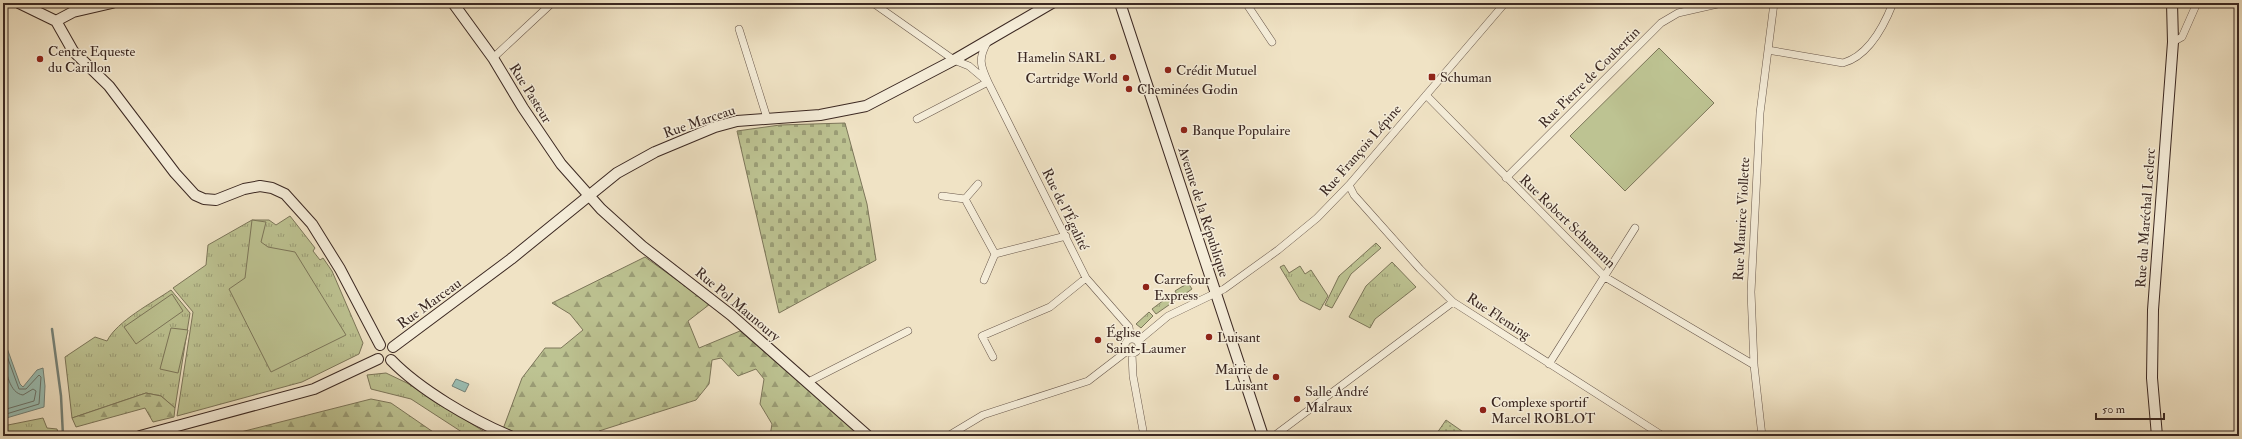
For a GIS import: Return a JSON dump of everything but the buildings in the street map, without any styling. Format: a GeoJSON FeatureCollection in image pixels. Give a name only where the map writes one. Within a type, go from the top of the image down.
{"type":"FeatureCollection","features":[{"type":"Feature","properties":{"kind":"street"},"geometry":{"type":"LineString","coordinates":[[19,3],[56,21],[73,51],[109,86],[175,173],[196,195],[204,199],[216,200],[244,189],[260,186],[272,188],[285,194],[312,224],[340,269],[380,345]]}},
{"type":"Feature","properties":{"kind":"street"},"geometry":{"type":"LineString","coordinates":[[56,21],[73,12],[112,3]]}},
{"type":"Feature","properties":{"kind":"street","name":"Rue Pasteur"},"geometry":{"type":"LineString","coordinates":[[452,3],[493,58],[523,108],[561,164],[588,196]]}},
{"type":"Feature","properties":{"kind":"street"},"geometry":{"type":"LineString","coordinates":[[493,58],[552,3]]}},
{"type":"Feature","properties":{"kind":"street","name":"Rue de l'Égalité"},"geometry":{"type":"LineString","coordinates":[[873,3],[954,60],[969,66],[988,82]]}},
{"type":"Feature","properties":{"kind":"street","name":"Rue Marceau"},"geometry":{"type":"LineString","coordinates":[[393,347],[511,259],[616,173],[655,152],[715,127],[737,121],[820,115],[866,106],[954,60],[1052,3]]}},
{"type":"Feature","properties":{"kind":"street","name":"Avenue de la République"},"geometry":{"type":"LineString","coordinates":[[1120,3],[1263,436]]}},
{"type":"Feature","properties":{"kind":"street"},"geometry":{"type":"LineString","coordinates":[[1246,3],[1272,42]]}},
{"type":"Feature","properties":{"kind":"street","name":"Rue François Lépine"},"geometry":{"type":"LineString","coordinates":[[1135,340],[1168,316],[1216,293],[1278,250],[1317,218],[1349,185],[1505,3]]}},
{"type":"Feature","properties":{"kind":"street","name":"Rue Pierre de Coubertin"},"geometry":{"type":"LineString","coordinates":[[1506,178],[1661,23],[1678,13],[1722,3]]}},
{"type":"Feature","properties":{"kind":"street","name":"Rue Maurice Viollette"},"geometry":{"type":"LineString","coordinates":[[1762,436],[1754,365],[1751,292],[1760,113],[1774,3]]}},
{"type":"Feature","properties":{"kind":"street"},"geometry":{"type":"LineString","coordinates":[[1768,50],[1843,63],[1852,60],[1874,39],[1893,3]]}},
{"type":"Feature","properties":{"kind":"street","name":"Rue du Maréchal Leclerc"},"geometry":{"type":"LineString","coordinates":[[2157,436],[2152,378],[2153,310],[2173,42],[2172,3]]}},
{"type":"Feature","properties":{"kind":"street"},"geometry":{"type":"LineString","coordinates":[[2173,42],[2182,37],[2197,3]]}},
{"type":"Feature","properties":{"kind":"street"},"geometry":{"type":"LineString","coordinates":[[739,29],[767,118]]}},
{"type":"Feature","properties":{"kind":"street","name":"Rue de l'Égalité"},"geometry":{"type":"LineString","coordinates":[[988,40],[981,53],[982,69],[988,82],[1086,278],[1129,327],[1135,340]]}},
{"type":"Feature","properties":{"kind":"street"},"geometry":{"type":"LineString","coordinates":[[917,119],[988,82]]}},
{"type":"Feature","properties":{"kind":"street","name":"Rue Robert Schumann"},"geometry":{"type":"LineString","coordinates":[[1426,95],[1605,277],[1754,365]]}},
{"type":"Feature","properties":{"kind":"street"},"geometry":{"type":"LineString","coordinates":[[965,199],[978,184]]}},
{"type":"Feature","properties":{"kind":"street","name":"Rue Fleming"},"geometry":{"type":"LineString","coordinates":[[1349,185],[1354,194],[1420,269],[1453,302],[1663,436]]}},
{"type":"Feature","properties":{"kind":"street","name":"Rue Pol Maunoury"},"geometry":{"type":"LineString","coordinates":[[588,196],[642,246],[731,315],[868,436]]}},
{"type":"Feature","properties":{"kind":"street"},"geometry":{"type":"LineString","coordinates":[[942,196],[965,199]]}},
{"type":"Feature","properties":{"kind":"street"},"geometry":{"type":"LineString","coordinates":[[965,199],[995,254]]}},
{"type":"Feature","properties":{"kind":"street"},"geometry":{"type":"LineString","coordinates":[[1549,364],[1635,228]]}},
{"type":"Feature","properties":{"kind":"street"},"geometry":{"type":"LineString","coordinates":[[995,254],[1066,236]]}},
{"type":"Feature","properties":{"kind":"street"},"geometry":{"type":"LineString","coordinates":[[984,280],[995,254]]}},
{"type":"Feature","properties":{"kind":"street"},"geometry":{"type":"LineString","coordinates":[[993,358],[982,336],[1050,307],[1086,278]]}},
{"type":"Feature","properties":{"kind":"street"},"geometry":{"type":"LineString","coordinates":[[1274,436],[1379,360],[1453,302]]}},
{"type":"Feature","properties":{"kind":"street"},"geometry":{"type":"LineString","coordinates":[[808,382],[908,331]]}},
{"type":"Feature","properties":{"kind":"street"},"geometry":{"type":"LineString","coordinates":[[948,436],[983,415],[1088,381],[1130,352],[1139,349],[1135,340],[1125,345],[1130,352],[1144,436]]}},
{"type":"Feature","properties":{"kind":"street"},"geometry":{"type":"LineString","coordinates":[[140,436],[314,389],[378,359],[386,362],[391,360],[394,356],[393,347],[386,343],[380,345],[376,353],[378,359]]}},
{"type":"Feature","properties":{"kind":"street"},"geometry":{"type":"LineString","coordinates":[[391,360],[402,371],[437,396],[494,429],[510,436]]}},
{"type":"Feature","properties":{"kind":"green space"},"geometry":{"type":"Polygon","coordinates":[[[1659,48],[1714,103],[1625,191],[1570,136],[1659,48]]]}},
{"type":"Feature","properties":{"kind":"green space"},"geometry":{"type":"Polygon","coordinates":[[[845,123],[867,204],[876,260],[779,313],[737,131],[780,125],[845,123]]]}},
{"type":"Feature","properties":{"kind":"green space"},"geometry":{"type":"Polygon","coordinates":[[[290,216],[315,248],[313,251],[320,260],[323,258],[332,271],[363,343],[359,354],[302,382],[177,416],[193,312],[173,288],[206,265],[208,245],[252,220],[269,220],[276,225],[290,216]]]}},
{"type":"Feature","properties":{"kind":"green space"},"geometry":{"type":"Polygon","coordinates":[[[252,220],[266,222],[261,242],[268,247],[295,252],[346,335],[271,372],[229,289],[245,278],[252,220]]]}},
{"type":"Feature","properties":{"kind":"green space"},"geometry":{"type":"Polygon","coordinates":[[[1376,243],[1381,248],[1351,274],[1332,308],[1325,305],[1339,276],[1376,243]]]}},
{"type":"Feature","properties":{"kind":"green space"},"geometry":{"type":"Polygon","coordinates":[[[645,257],[710,304],[688,321],[699,348],[740,331],[864,436],[770,436],[772,424],[760,404],[764,379],[756,369],[738,376],[721,358],[712,360],[709,384],[696,400],[599,431],[605,436],[517,436],[503,429],[522,378],[545,348],[561,348],[583,330],[570,314],[552,303],[645,257]]]}},
{"type":"Feature","properties":{"kind":"green space"},"geometry":{"type":"Polygon","coordinates":[[[1392,262],[1416,287],[1375,319],[1370,328],[1349,317],[1366,286],[1392,262]]]}},
{"type":"Feature","properties":{"kind":"green space"},"geometry":{"type":"Polygon","coordinates":[[[1284,265],[1289,273],[1300,266],[1305,274],[1311,270],[1328,296],[1320,310],[1300,300],[1280,267],[1284,265]]]}},
{"type":"Feature","properties":{"kind":"green space"},"geometry":{"type":"Polygon","coordinates":[[[1188,283],[1192,289],[1179,298],[1175,291],[1188,283]]]}},
{"type":"Feature","properties":{"kind":"green space"},"geometry":{"type":"Polygon","coordinates":[[[171,290],[190,313],[175,408],[161,396],[146,393],[72,418],[65,357],[95,337],[107,341],[119,326],[171,290]]]}},
{"type":"Feature","properties":{"kind":"green space"},"geometry":{"type":"Polygon","coordinates":[[[172,294],[183,311],[136,344],[124,327],[172,294]]]}},
{"type":"Feature","properties":{"kind":"green space"},"geometry":{"type":"Polygon","coordinates":[[[1172,294],[1176,300],[1156,314],[1152,309],[1172,294]]]}},
{"type":"Feature","properties":{"kind":"green space"},"geometry":{"type":"Polygon","coordinates":[[[1149,312],[1153,316],[1141,328],[1136,324],[1149,312]]]}},
{"type":"Feature","properties":{"kind":"green space"},"geometry":{"type":"Polygon","coordinates":[[[171,328],[188,330],[178,373],[160,369],[171,328]]]}},
{"type":"Feature","properties":{"kind":"green space"},"geometry":{"type":"Polygon","coordinates":[[[386,373],[407,383],[491,436],[468,436],[411,399],[371,389],[367,375],[386,373]]]}},
{"type":"Feature","properties":{"kind":"green space"},"geometry":{"type":"Polygon","coordinates":[[[146,393],[161,396],[175,408],[174,417],[153,422],[145,408],[76,427],[72,418],[146,393]]]}},
{"type":"Feature","properties":{"kind":"green space"},"geometry":{"type":"Polygon","coordinates":[[[371,399],[391,403],[439,436],[225,436],[371,399]]]}},
{"type":"Feature","properties":{"kind":"green space"},"geometry":{"type":"Polygon","coordinates":[[[43,418],[47,428],[57,429],[59,436],[3,436],[3,426],[43,418]]]}},
{"type":"Feature","properties":{"kind":"green space"},"geometry":{"type":"Polygon","coordinates":[[[1446,420],[1469,436],[1442,436],[1437,433],[1446,420]]]}},
{"type":"Feature","properties":{"kind":"water"},"geometry":{"type":"Polygon","coordinates":[[[3,337],[20,384],[23,387],[37,370],[43,368],[45,386],[44,407],[3,419],[3,337]]]}},
{"type":"Feature","properties":{"kind":"water"},"geometry":{"type":"Polygon","coordinates":[[[456,379],[469,384],[465,392],[452,386],[456,379]]]}},
{"type":"Feature","properties":{"kind":"waterway"},"geometry":{"type":"LineString","coordinates":[[52,329],[61,396],[63,436]]}},
{"type":"Feature","properties":{"kind":"place","name":"Hamelin SARL"},"geometry":{"type":"Point","coordinates":[1113,57]}},
{"type":"Feature","properties":{"kind":"place","name":"Centre Equeste du Carillon"},"geometry":{"type":"Point","coordinates":[40,59]}},
{"type":"Feature","properties":{"kind":"place","name":"Crédit Mutuel"},"geometry":{"type":"Point","coordinates":[1168,70]}},
{"type":"Feature","properties":{"kind":"place","name":"Schuman"},"geometry":{"type":"Point","coordinates":[1432,77]}},
{"type":"Feature","properties":{"kind":"place","name":"Cartridge World"},"geometry":{"type":"Point","coordinates":[1126,78]}},
{"type":"Feature","properties":{"kind":"place","name":"Cheminées Godin"},"geometry":{"type":"Point","coordinates":[1129,89]}},
{"type":"Feature","properties":{"kind":"place","name":"Banque Populaire"},"geometry":{"type":"Point","coordinates":[1184,130]}},
{"type":"Feature","properties":{"kind":"place","name":"Carrefour Express"},"geometry":{"type":"Point","coordinates":[1146,287]}},
{"type":"Feature","properties":{"kind":"place","name":"Luisant"},"geometry":{"type":"Point","coordinates":[1209,337]}},
{"type":"Feature","properties":{"kind":"place","name":"Église Saint-Laumer"},"geometry":{"type":"Point","coordinates":[1098,340]}},
{"type":"Feature","properties":{"kind":"place","name":"Mairie de Luisant"},"geometry":{"type":"Point","coordinates":[1276,377]}},
{"type":"Feature","properties":{"kind":"place","name":"Salle André Malraux"},"geometry":{"type":"Point","coordinates":[1297,399]}},
{"type":"Feature","properties":{"kind":"place","name":"Complexe sportif Marcel ROBLOT"},"geometry":{"type":"Point","coordinates":[1483,410]}}]}
